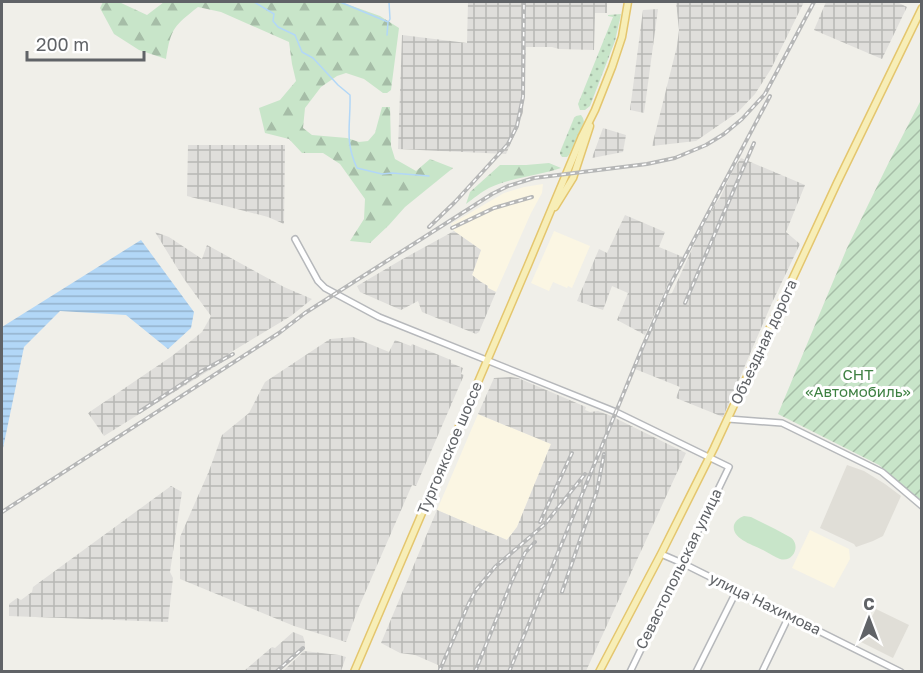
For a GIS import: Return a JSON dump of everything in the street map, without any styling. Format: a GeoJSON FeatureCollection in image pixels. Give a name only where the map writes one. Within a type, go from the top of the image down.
{"type":"FeatureCollection","features":[{"type":"Feature","properties":{"kind":"main road","name":"Тургоякское шоссе"},"geometry":{"type":"LineString","coordinates":[[354,672],[546,224],[573,178],[592,117],[624,31],[628,2]]}},
{"type":"Feature","properties":{"kind":"main road","name":"Объездная дорога"},"geometry":{"type":"LineString","coordinates":[[599,672],[710,457],[921,8]]}},
{"type":"Feature","properties":{"kind":"street"},"geometry":{"type":"LineString","coordinates":[[295,239],[318,281],[325,288],[379,317],[616,412],[710,457]]}},
{"type":"Feature","properties":{"kind":"street"},"geometry":{"type":"LineString","coordinates":[[728,419],[782,423],[882,472],[921,506]]}},
{"type":"Feature","properties":{"kind":"street","name":"Севастопольская улица"},"geometry":{"type":"LineString","coordinates":[[630,672],[729,467],[710,457]]}},
{"type":"Feature","properties":{"kind":"street","name":"улица Нахимова"},"geometry":{"type":"LineString","coordinates":[[661,554],[901,672]]}},
{"type":"Feature","properties":{"kind":"street"},"geometry":{"type":"LineString","coordinates":[[696,672],[737,590]]}},
{"type":"Feature","properties":{"kind":"street"},"geometry":{"type":"LineString","coordinates":[[762,672],[789,616]]}},
{"type":"Feature","properties":{"kind":"shaded area"},"geometry":{"type":"Polygon","coordinates":[[[468,2],[607,2],[607,13],[595,13],[594,50],[526,47],[523,112],[506,154],[398,149],[402,35],[467,43],[468,2]]]}},
{"type":"Feature","properties":{"kind":"shaded area"},"geometry":{"type":"Polygon","coordinates":[[[676,2],[804,2],[771,69],[755,94],[738,112],[696,141],[652,146],[677,46],[679,30],[676,2]]]}},
{"type":"Feature","properties":{"kind":"shaded area"},"geometry":{"type":"Polygon","coordinates":[[[826,2],[897,2],[907,7],[882,59],[814,30],[826,2]]]}},
{"type":"Feature","properties":{"kind":"shaded area"},"geometry":{"type":"Polygon","coordinates":[[[658,9],[644,113],[630,110],[643,10],[658,9]]]}},
{"type":"Feature","properties":{"kind":"shaded area"},"geometry":{"type":"Polygon","coordinates":[[[603,128],[626,135],[623,152],[592,158],[603,128]]]}},
{"type":"Feature","properties":{"kind":"shaded area"},"geometry":{"type":"Polygon","coordinates":[[[188,145],[285,145],[284,224],[268,217],[187,196],[188,145]]]}},
{"type":"Feature","properties":{"kind":"shaded area"},"geometry":{"type":"Polygon","coordinates":[[[741,158],[805,185],[786,232],[800,244],[723,417],[676,398],[680,387],[635,369],[667,294],[672,293],[698,236],[741,158]]]}},
{"type":"Feature","properties":{"kind":"shaded area"},"geometry":{"type":"Polygon","coordinates":[[[543,184],[542,193],[496,292],[487,288],[488,286],[472,275],[481,250],[454,231],[451,224],[504,193],[543,184]]]}},
{"type":"Feature","properties":{"kind":"shaded area"},"geometry":{"type":"Polygon","coordinates":[[[625,215],[665,232],[659,247],[683,257],[645,335],[617,320],[628,293],[612,286],[603,310],[577,301],[599,249],[607,253],[625,215]]]}},
{"type":"Feature","properties":{"kind":"shaded area"},"geometry":{"type":"Polygon","coordinates":[[[454,231],[481,250],[472,275],[496,292],[479,332],[476,334],[422,312],[418,301],[401,310],[360,292],[357,286],[454,231]]]}},
{"type":"Feature","properties":{"kind":"shaded area"},"geometry":{"type":"Polygon","coordinates":[[[554,231],[590,246],[572,288],[553,282],[549,291],[531,283],[554,231]]]}},
{"type":"Feature","properties":{"kind":"shaded area"},"geometry":{"type":"Polygon","coordinates":[[[155,232],[169,237],[202,259],[207,245],[284,287],[312,299],[291,316],[228,354],[229,358],[104,436],[88,413],[172,356],[202,332],[211,316],[184,279],[155,232]]]}},
{"type":"Feature","properties":{"kind":"shaded area"},"geometry":{"type":"Polygon","coordinates":[[[353,337],[389,352],[395,340],[411,346],[412,344],[451,360],[451,363],[463,368],[461,374],[464,375],[416,486],[412,485],[346,642],[294,626],[180,579],[180,537],[222,435],[249,413],[265,382],[330,339],[353,337]]]}},
{"type":"Feature","properties":{"kind":"shaded area"},"geometry":{"type":"Polygon","coordinates":[[[511,377],[586,407],[585,410],[590,412],[598,411],[611,416],[686,453],[586,671],[438,671],[438,665],[415,655],[400,653],[381,643],[437,510],[507,540],[517,527],[551,444],[478,414],[494,378],[511,377]]]}},
{"type":"Feature","properties":{"kind":"shaded area"},"geometry":{"type":"Polygon","coordinates":[[[478,414],[551,444],[517,527],[507,540],[437,510],[478,414]]]}},
{"type":"Feature","properties":{"kind":"shaded area"},"geometry":{"type":"Polygon","coordinates":[[[847,465],[864,471],[901,496],[883,536],[856,547],[820,528],[847,465]]]}},
{"type":"Feature","properties":{"kind":"shaded area"},"geometry":{"type":"Polygon","coordinates":[[[171,486],[182,492],[170,572],[173,578],[168,622],[9,616],[9,604],[17,598],[21,600],[32,592],[33,587],[171,486]]]}},
{"type":"Feature","properties":{"kind":"shaded area"},"geometry":{"type":"Polygon","coordinates":[[[810,530],[849,549],[850,559],[834,588],[792,568],[810,530]]]}},
{"type":"Feature","properties":{"kind":"shaded area"},"geometry":{"type":"Polygon","coordinates":[[[876,609],[909,625],[893,658],[859,641],[876,609]]]}},
{"type":"Feature","properties":{"kind":"shaded area"},"geometry":{"type":"Polygon","coordinates":[[[293,632],[303,636],[305,649],[280,671],[244,671],[272,647],[275,648],[293,632]]]}},
{"type":"Feature","properties":{"kind":"shaded area"},"geometry":{"type":"Polygon","coordinates":[[[304,651],[346,657],[341,671],[283,671],[304,651]]]}},
{"type":"Feature","properties":{"kind":"green space"},"geometry":{"type":"Polygon","coordinates":[[[103,2],[119,2],[147,15],[164,2],[341,2],[380,16],[399,28],[391,90],[383,93],[364,79],[346,73],[337,76],[321,87],[305,108],[303,128],[312,135],[347,138],[359,142],[368,141],[375,133],[382,107],[390,107],[391,146],[395,159],[416,171],[430,159],[453,168],[405,207],[370,243],[350,241],[364,219],[365,199],[340,164],[323,153],[302,153],[289,139],[265,133],[259,108],[280,100],[296,81],[289,42],[221,12],[198,7],[175,28],[166,59],[139,50],[114,34],[100,8],[103,2]]]}},
{"type":"Feature","properties":{"kind":"green space"},"geometry":{"type":"Polygon","coordinates":[[[621,14],[615,41],[590,106],[585,110],[580,110],[578,104],[613,17],[608,15],[621,14]]]}},
{"type":"Feature","properties":{"kind":"green space","name":"СНТ «Автомобиль»"},"geometry":{"type":"Polygon","coordinates":[[[921,100],[921,503],[879,465],[778,414],[847,248],[921,100]]]}},
{"type":"Feature","properties":{"kind":"green space"},"geometry":{"type":"Polygon","coordinates":[[[581,115],[584,122],[569,155],[562,157],[560,152],[574,118],[581,115]]]}},
{"type":"Feature","properties":{"kind":"green space"},"geometry":{"type":"Polygon","coordinates":[[[549,163],[561,168],[498,184],[466,204],[470,192],[500,165],[549,163]]]}},
{"type":"Feature","properties":{"kind":"green space"},"geometry":{"type":"Polygon","coordinates":[[[744,516],[751,517],[792,539],[796,547],[793,555],[790,558],[780,559],[739,538],[734,525],[744,516]]]}},
{"type":"Feature","properties":{"kind":"water"},"geometry":{"type":"Polygon","coordinates":[[[141,240],[194,312],[191,328],[168,349],[126,315],[60,311],[24,347],[2,453],[2,327],[141,240]]]}},
{"type":"Feature","properties":{"kind":"waterway"},"geometry":{"type":"LineString","coordinates":[[254,2],[274,14],[273,21],[278,27],[295,35],[302,52],[313,58],[350,95],[349,140],[357,168],[382,174],[429,176]]}},
{"type":"Feature","properties":{"kind":"waterway"},"geometry":{"type":"LineString","coordinates":[[340,2],[388,22],[387,35]]}},
{"type":"Feature","properties":{"kind":"waterway"},"geometry":{"type":"LineString","coordinates":[[389,2],[389,21]]}},
{"type":"Feature","properties":{"kind":"railway"},"geometry":{"type":"LineString","coordinates":[[429,227],[508,144],[517,126],[523,97],[524,2]]}},
{"type":"Feature","properties":{"kind":"railway"},"geometry":{"type":"LineString","coordinates":[[2,512],[279,333],[305,313],[492,194],[534,178],[647,164],[675,158],[706,145],[724,134],[742,119],[765,94],[814,2]]}},
{"type":"Feature","properties":{"kind":"railway"},"geometry":{"type":"LineString","coordinates":[[509,672],[669,287],[770,96]]}},
{"type":"Feature","properties":{"kind":"railway"},"geometry":{"type":"LineString","coordinates":[[685,303],[754,143]]}},
{"type":"Feature","properties":{"kind":"railway"},"geometry":{"type":"LineString","coordinates":[[452,228],[494,208],[532,197]]}},
{"type":"Feature","properties":{"kind":"railway"},"geometry":{"type":"LineString","coordinates":[[139,412],[202,371],[233,354]]}},
{"type":"Feature","properties":{"kind":"railway"},"geometry":{"type":"LineString","coordinates":[[540,522],[572,453]]}},
{"type":"Feature","properties":{"kind":"railway"},"geometry":{"type":"LineString","coordinates":[[562,592],[597,491],[604,454]]}},
{"type":"Feature","properties":{"kind":"railway"},"geometry":{"type":"LineString","coordinates":[[439,672],[476,590],[495,567],[545,524],[585,474]]}},
{"type":"Feature","properties":{"kind":"railway"},"geometry":{"type":"LineString","coordinates":[[475,672],[511,583],[525,553],[535,542]]}},
{"type":"Feature","properties":{"kind":"railway"},"geometry":{"type":"LineString","coordinates":[[276,672],[303,648]]}}]}
